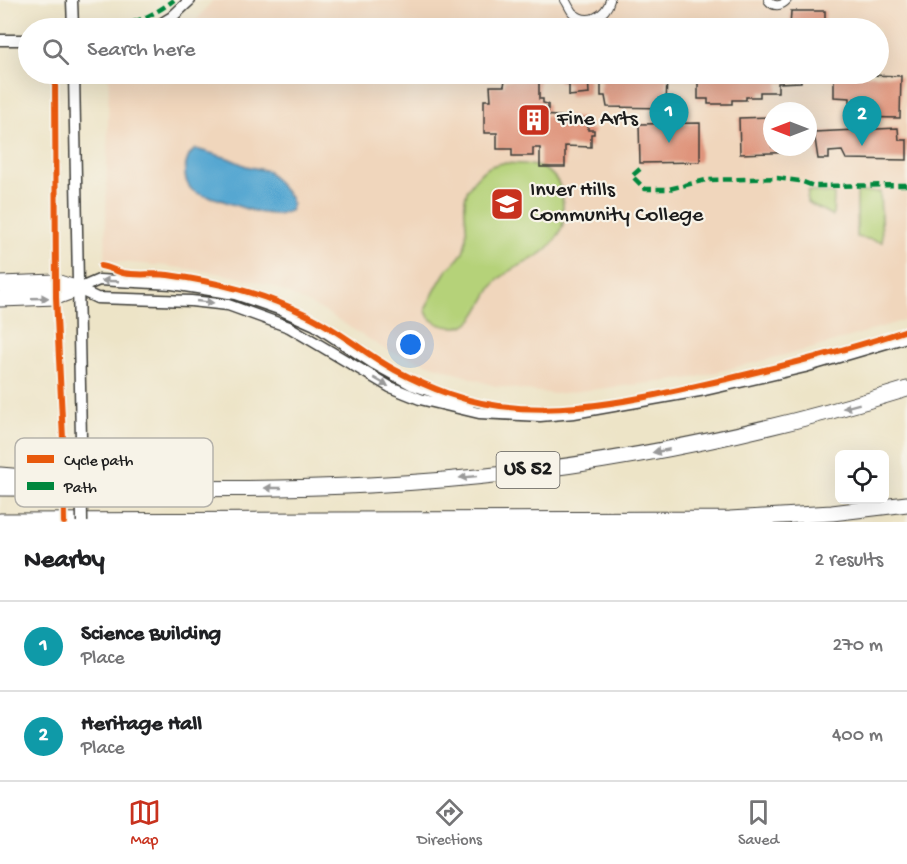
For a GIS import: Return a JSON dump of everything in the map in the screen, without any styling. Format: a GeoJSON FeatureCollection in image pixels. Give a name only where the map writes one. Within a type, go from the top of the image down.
{"type":"FeatureCollection","features":[{"type":"Feature","properties":{"kind":"highway"},"geometry":{"type":"LineString","coordinates":[[0,284],[56,282],[78,289]]}},
{"type":"Feature","properties":{"kind":"highway"},"geometry":{"type":"LineString","coordinates":[[0,299],[56,297],[78,289]]}},
{"type":"Feature","properties":{"kind":"highway","name":"US 52"},"geometry":{"type":"LineString","coordinates":[[213,487],[370,485],[512,472],[641,454],[799,421],[907,389]]}},
{"type":"Feature","properties":{"kind":"highway"},"geometry":{"type":"LineString","coordinates":[[0,475],[15,476]]}},
{"type":"Feature","properties":{"kind":"highway","name":"US 52"},"geometry":{"type":"LineString","coordinates":[[0,521],[739,519],[832,513],[907,504]]}},
{"type":"Feature","properties":{"kind":"highway"},"geometry":{"type":"LineString","coordinates":[[131,522],[141,521]]}},
{"type":"Feature","properties":{"kind":"street"},"geometry":{"type":"LineString","coordinates":[[72,0],[73,18]]}},
{"type":"Feature","properties":{"kind":"street"},"geometry":{"type":"LineString","coordinates":[[170,18],[190,0]]}},
{"type":"Feature","properties":{"kind":"street"},"geometry":{"type":"LineString","coordinates":[[566,0],[572,12],[581,18]]}},
{"type":"Feature","properties":{"kind":"street"},"geometry":{"type":"LineString","coordinates":[[596,18],[608,9],[610,0]]}},
{"type":"Feature","properties":{"kind":"street"},"geometry":{"type":"LineString","coordinates":[[768,0],[777,6],[787,0]]}},
{"type":"Feature","properties":{"kind":"street"},"geometry":{"type":"LineString","coordinates":[[0,40],[18,40]]}},
{"type":"Feature","properties":{"kind":"street"},"geometry":{"type":"LineString","coordinates":[[74,84],[81,438]]}},
{"type":"Feature","properties":{"kind":"street"},"geometry":{"type":"LineString","coordinates":[[78,289],[99,280],[147,282],[235,294],[279,309],[315,325],[381,368],[412,385],[489,412]]}},
{"type":"Feature","properties":{"kind":"street"},"geometry":{"type":"LineString","coordinates":[[78,289],[97,298],[191,301],[228,305],[289,327],[407,395],[479,413],[540,416],[601,410],[750,380],[854,354],[907,337]]}},
{"type":"Feature","properties":{"kind":"street"},"geometry":{"type":"LineString","coordinates":[[82,507],[82,522]]}},
{"type":"Feature","properties":{"kind":"shaded area","name":"Inver Hills Community College"},"geometry":{"type":"Polygon","coordinates":[[[213,0],[907,0],[907,319],[818,347],[693,378],[554,394],[495,386],[386,350],[324,311],[270,285],[223,274],[167,266],[105,261],[109,84],[889,84],[889,18],[198,18],[213,0]]]}},
{"type":"Feature","properties":{"kind":"green space"},"geometry":{"type":"Polygon","coordinates":[[[503,163],[534,166],[544,169],[555,177],[562,193],[562,228],[547,249],[497,281],[470,322],[460,327],[440,325],[430,318],[426,307],[444,274],[463,252],[466,239],[465,202],[467,193],[471,184],[484,170],[503,163]]]}},
{"type":"Feature","properties":{"kind":"green space"},"geometry":{"type":"Polygon","coordinates":[[[808,191],[834,194],[833,216],[807,202],[808,191]]]}},
{"type":"Feature","properties":{"kind":"green space"},"geometry":{"type":"Polygon","coordinates":[[[857,192],[880,192],[882,242],[857,237],[857,192]]]}},
{"type":"Feature","properties":{"kind":"water"},"geometry":{"type":"Polygon","coordinates":[[[196,149],[268,171],[290,197],[292,205],[290,211],[263,213],[195,192],[188,184],[185,171],[188,157],[196,149]]]}},
{"type":"Feature","properties":{"kind":"building"},"geometry":{"type":"Polygon","coordinates":[[[791,11],[825,11],[825,18],[791,18],[791,11]]]}},
{"type":"Feature","properties":{"kind":"building"},"geometry":{"type":"Polygon","coordinates":[[[889,76],[901,76],[900,118],[850,117],[850,98],[834,97],[834,84],[889,84],[889,76]]]}},
{"type":"Feature","properties":{"kind":"building","name":"Fine Arts"},"geometry":{"type":"Polygon","coordinates":[[[504,84],[539,84],[539,99],[543,99],[543,103],[548,104],[548,112],[543,112],[543,115],[583,118],[583,123],[588,123],[588,130],[594,130],[594,134],[591,134],[591,147],[565,146],[565,167],[540,167],[540,148],[533,148],[533,156],[512,156],[512,149],[497,149],[497,133],[484,133],[484,100],[491,100],[490,86],[504,86],[504,84]]]}},
{"type":"Feature","properties":{"kind":"building"},"geometry":{"type":"Polygon","coordinates":[[[569,84],[588,84],[589,94],[569,96],[569,84]]]}},
{"type":"Feature","properties":{"kind":"building"},"geometry":{"type":"Polygon","coordinates":[[[601,84],[667,84],[666,108],[607,107],[605,96],[601,96],[601,84]]]}},
{"type":"Feature","properties":{"kind":"building"},"geometry":{"type":"Polygon","coordinates":[[[698,84],[778,84],[778,92],[760,92],[760,97],[732,100],[732,104],[708,104],[708,99],[698,99],[698,84]]]}},
{"type":"Feature","properties":{"kind":"building"},"geometry":{"type":"Polygon","coordinates":[[[763,117],[763,153],[740,154],[739,118],[763,117]]]}},
{"type":"Feature","properties":{"kind":"building"},"geometry":{"type":"Polygon","coordinates":[[[700,123],[700,162],[640,163],[639,124],[700,123]]]}},
{"type":"Feature","properties":{"kind":"building"},"geometry":{"type":"Polygon","coordinates":[[[898,128],[899,140],[907,140],[907,160],[846,159],[842,151],[829,152],[829,159],[818,159],[817,132],[898,128]]]}},
{"type":"Feature","properties":{"kind":"marked path"},"geometry":{"type":"LineString","coordinates":[[144,18],[174,0]]}},
{"type":"Feature","properties":{"kind":"marked path"},"geometry":{"type":"LineString","coordinates":[[640,169],[632,176],[645,189],[669,189],[706,180],[777,178],[800,181],[814,186],[907,185]]}},
{"type":"Feature","properties":{"kind":"cycle path"},"geometry":{"type":"LineString","coordinates":[[55,84],[56,297],[63,438]]}},
{"type":"Feature","properties":{"kind":"cycle path"},"geometry":{"type":"LineString","coordinates":[[101,266],[128,274],[168,275],[239,289],[290,307],[319,321],[384,364],[429,386],[483,403],[518,408],[553,409],[588,406],[659,394],[795,363],[907,330]]}},
{"type":"Feature","properties":{"kind":"cycle path"},"geometry":{"type":"LineString","coordinates":[[64,507],[64,522]]}},
{"type":"Feature","properties":{"kind":"place","name":"Fine Arts"},"geometry":{"type":"Point","coordinates":[534,120]}},
{"type":"Feature","properties":{"kind":"place","name":"Science Building"},"geometry":{"type":"Point","coordinates":[669,143]}},
{"type":"Feature","properties":{"kind":"place","name":"Heritage Hall"},"geometry":{"type":"Point","coordinates":[862,146]}},
{"type":"Feature","properties":{"kind":"place","name":"Inver Hills Community College"},"geometry":{"type":"Point","coordinates":[507,204]}}]}
